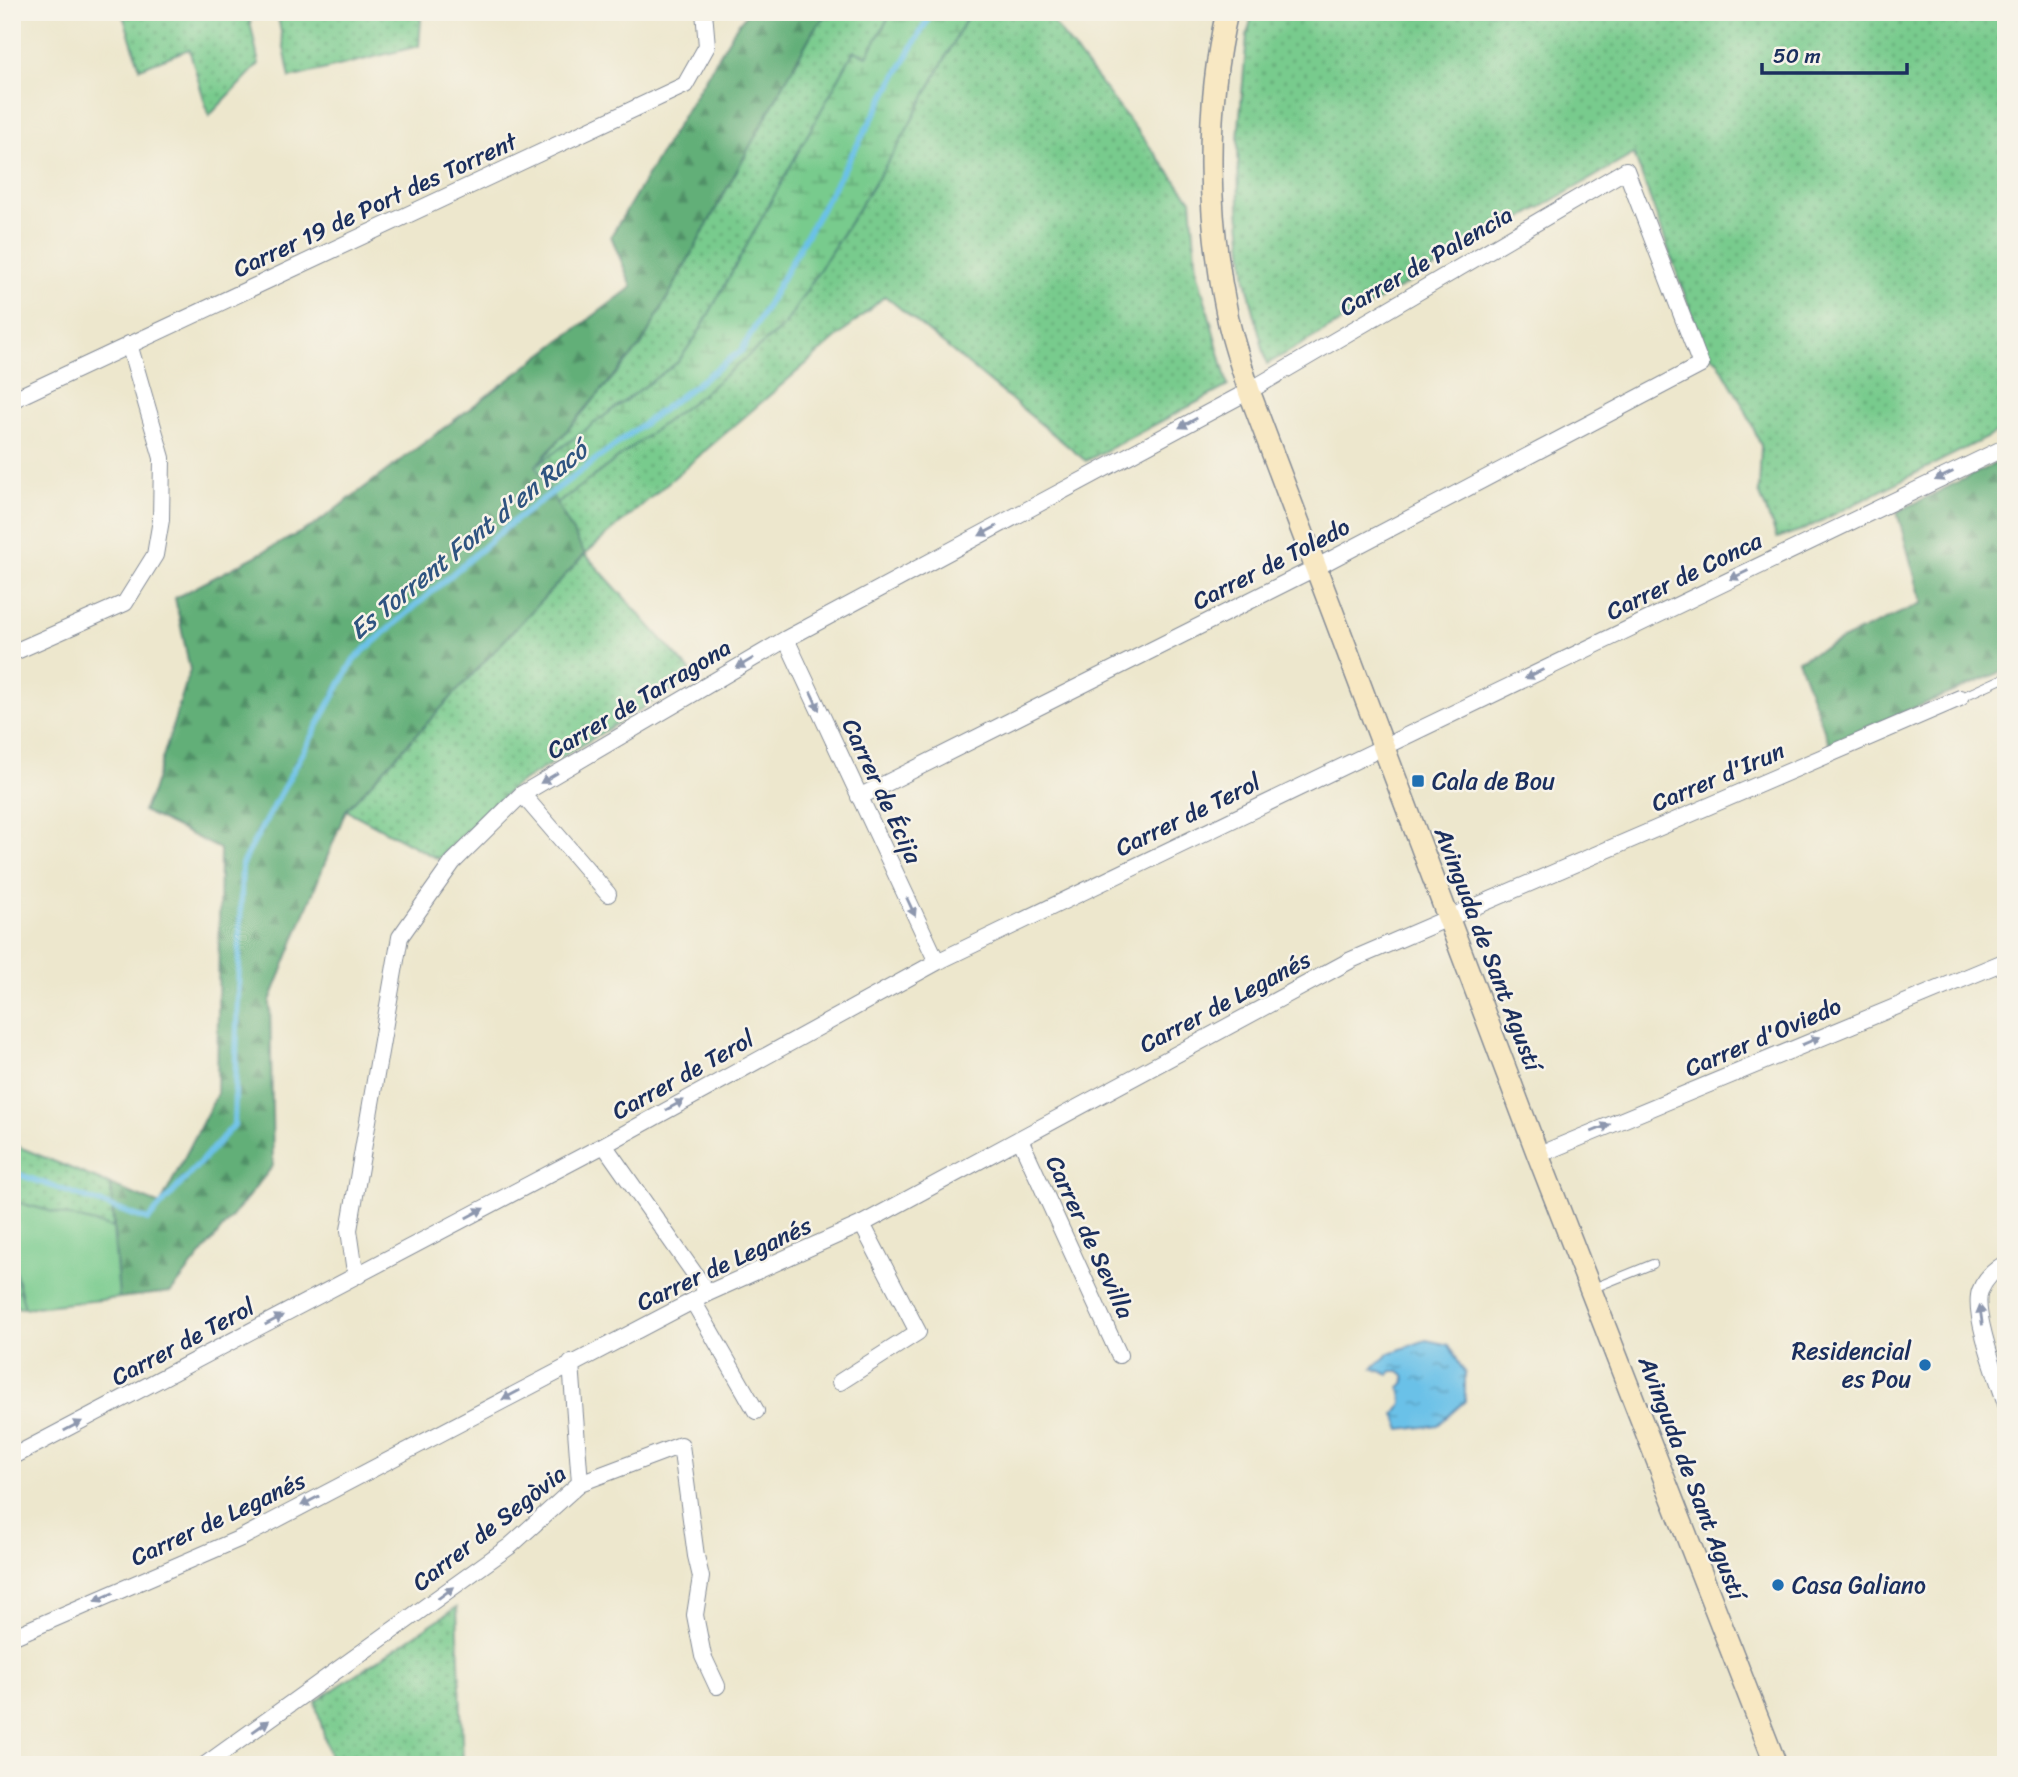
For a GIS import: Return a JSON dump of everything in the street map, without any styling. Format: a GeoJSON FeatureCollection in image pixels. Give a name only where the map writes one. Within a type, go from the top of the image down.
{"type":"FeatureCollection","features":[{"type":"Feature","properties":{"kind":"street","name":"Carrer 19 de Port des Torrent"},"geometry":{"type":"LineString","coordinates":[[12,400],[685,85],[707,46],[704,12]]}},
{"type":"Feature","properties":{"kind":"street","name":"Avinguda de Sant Agustí"},"geometry":{"type":"LineString","coordinates":[[1227,12],[1214,94],[1213,222],[1228,322],[1248,391],[1538,1155],[1776,1765]]}},
{"type":"Feature","properties":{"kind":"street","name":"Carrer de Palencia"},"geometry":{"type":"LineString","coordinates":[[1248,391],[1626,170],[1701,365]]}},
{"type":"Feature","properties":{"kind":"street"},"geometry":{"type":"LineString","coordinates":[[12,653],[125,603],[155,555],[161,520],[162,458],[129,344]]}},
{"type":"Feature","properties":{"kind":"street","name":"Carrer de Toledo"},"geometry":{"type":"LineString","coordinates":[[859,797],[1315,568],[1701,365]]}},
{"type":"Feature","properties":{"kind":"street","name":"Carrer de Tarragona"},"geometry":{"type":"LineString","coordinates":[[359,1275],[354,1265],[349,1230],[400,937],[453,862],[522,794],[786,639],[1248,391]]}},
{"type":"Feature","properties":{"kind":"street","name":"Carrer de Conca"},"geometry":{"type":"LineString","coordinates":[[1382,747],[2006,447]]}},
{"type":"Feature","properties":{"kind":"street","name":"Carrer de Écija"},"geometry":{"type":"LineString","coordinates":[[786,639],[937,962]]}},
{"type":"Feature","properties":{"kind":"street","name":"Carrer d'Irun"},"geometry":{"type":"LineString","coordinates":[[1447,917],[1960,698]]}},
{"type":"Feature","properties":{"kind":"street","name":"Carrer de Terol"},"geometry":{"type":"LineString","coordinates":[[12,1457],[604,1144],[937,962],[1382,747]]}},
{"type":"Feature","properties":{"kind":"street"},"geometry":{"type":"LineString","coordinates":[[522,794],[608,894]]}},
{"type":"Feature","properties":{"kind":"street","name":"Carrer de Leganés"},"geometry":{"type":"LineString","coordinates":[[12,1637],[241,1538],[708,1293],[862,1224],[1351,960],[1447,917]]}},
{"type":"Feature","properties":{"kind":"street","name":"Carrer d'Oviedo"},"geometry":{"type":"LineString","coordinates":[[1538,1155],[2006,961]]}},
{"type":"Feature","properties":{"kind":"street","name":"Carrer de Sevilla"},"geometry":{"type":"LineString","coordinates":[[1020,1139],[1119,1355]]}},
{"type":"Feature","properties":{"kind":"street"},"geometry":{"type":"LineString","coordinates":[[604,1144],[708,1293]]}},
{"type":"Feature","properties":{"kind":"street"},"geometry":{"type":"LineString","coordinates":[[840,1382],[918,1332],[862,1224]]}},
{"type":"Feature","properties":{"kind":"street"},"geometry":{"type":"LineString","coordinates":[[2006,1263],[1988,1276],[1979,1294],[1979,1315],[2006,1404]]}},
{"type":"Feature","properties":{"kind":"street"},"geometry":{"type":"LineString","coordinates":[[693,1301],[756,1411]]}},
{"type":"Feature","properties":{"kind":"street"},"geometry":{"type":"LineString","coordinates":[[571,1363],[580,1483]]}},
{"type":"Feature","properties":{"kind":"street","name":"Carrer de Segòvia"},"geometry":{"type":"LineString","coordinates":[[205,1765],[510,1546],[580,1483],[681,1445],[701,1577],[695,1615],[703,1656],[717,1686]]}},
{"type":"Feature","properties":{"kind":"lane","name":"Carrer d'Irun"},"geometry":{"type":"LineString","coordinates":[[1960,698],[2006,677]]}},
{"type":"Feature","properties":{"kind":"lane"},"geometry":{"type":"LineString","coordinates":[[1591,1290],[1653,1264]]}},
{"type":"Feature","properties":{"kind":"green space"},"geometry":{"type":"Polygon","coordinates":[[[122,12],[248,12],[259,64],[209,116],[189,49],[140,68],[122,12]]]}},
{"type":"Feature","properties":{"kind":"green space"},"geometry":{"type":"Polygon","coordinates":[[[277,12],[417,12],[421,20],[419,46],[290,78],[277,12]]]}},
{"type":"Feature","properties":{"kind":"green space"},"geometry":{"type":"Polygon","coordinates":[[[748,12],[829,12],[814,29],[642,344],[536,466],[585,554],[346,810],[270,1001],[273,1166],[171,1292],[119,1298],[111,1185],[160,1205],[217,1094],[220,849],[143,811],[152,792],[190,670],[175,598],[313,526],[632,287],[611,236],[736,27],[748,12]]]}},
{"type":"Feature","properties":{"kind":"green space"},"geometry":{"type":"Polygon","coordinates":[[[829,12],[892,12],[867,56],[854,51],[699,332],[678,362],[536,466],[642,344],[814,29],[829,12]]]}},
{"type":"Feature","properties":{"kind":"green space"},"geometry":{"type":"Polygon","coordinates":[[[892,12],[970,12],[899,144],[784,326],[701,395],[557,504],[536,466],[678,362],[699,332],[854,51],[867,56],[892,12]]]}},
{"type":"Feature","properties":{"kind":"green space"},"geometry":{"type":"Polygon","coordinates":[[[970,12],[1045,12],[1191,200],[1197,270],[1228,386],[1086,461],[885,296],[585,554],[695,676],[513,787],[438,859],[346,810],[584,554],[557,504],[701,395],[784,326],[899,144],[970,12]]]}},
{"type":"Feature","properties":{"kind":"green space"},"geometry":{"type":"Polygon","coordinates":[[[1253,12],[2006,12],[2006,428],[1805,529],[1777,538],[1759,492],[1761,446],[1745,409],[1717,360],[1706,353],[1634,154],[1267,364],[1246,280],[1239,210],[1238,139],[1247,36],[1253,12]]]}},
{"type":"Feature","properties":{"kind":"green space"},"geometry":{"type":"Polygon","coordinates":[[[2006,458],[2006,670],[1829,743],[1798,660],[1922,603],[1897,512],[2006,458]]]}},
{"type":"Feature","properties":{"kind":"green space"},"geometry":{"type":"Polygon","coordinates":[[[12,1144],[111,1185],[113,1228],[12,1201],[12,1144]]]}},
{"type":"Feature","properties":{"kind":"green space"},"geometry":{"type":"Polygon","coordinates":[[[12,1201],[113,1228],[119,1298],[25,1308],[12,1259],[12,1201]]]}},
{"type":"Feature","properties":{"kind":"green space"},"geometry":{"type":"Polygon","coordinates":[[[12,1259],[25,1308],[12,1307],[12,1259]]]}},
{"type":"Feature","properties":{"kind":"green space"},"geometry":{"type":"Polygon","coordinates":[[[457,1607],[463,1765],[332,1765],[315,1702],[457,1607]]]}},
{"type":"Feature","properties":{"kind":"water"},"geometry":{"type":"Polygon","coordinates":[[[1426,1340],[1449,1345],[1465,1374],[1465,1401],[1438,1425],[1401,1430],[1395,1414],[1401,1405],[1400,1388],[1405,1382],[1404,1375],[1399,1371],[1392,1371],[1389,1375],[1373,1368],[1390,1353],[1426,1340]]]}},
{"type":"Feature","properties":{"kind":"waterway","name":"Es Torrent Font d'en Racó"},"geometry":{"type":"LineString","coordinates":[[12,1172],[148,1220],[234,1125],[242,864],[354,659],[510,524],[742,350],[932,12]]}},
{"type":"Feature","properties":{"kind":"place","name":"Cala de Bou"},"geometry":{"type":"Point","coordinates":[1418,781]}},
{"type":"Feature","properties":{"kind":"place","name":"Residencial es Pou"},"geometry":{"type":"Point","coordinates":[1925,1365]}},
{"type":"Feature","properties":{"kind":"place","name":"Casa Galiano"},"geometry":{"type":"Point","coordinates":[1778,1585]}}]}
